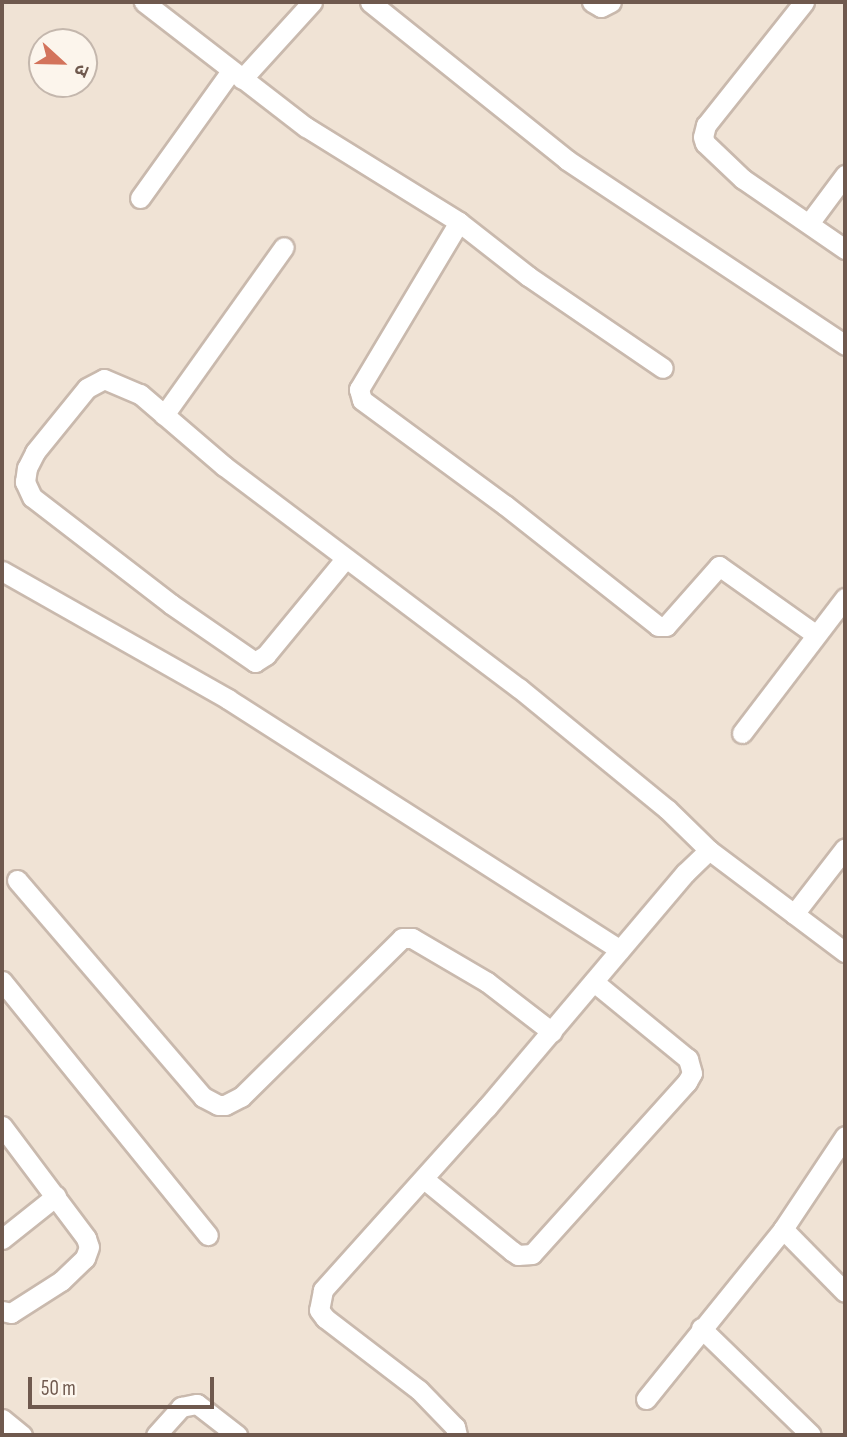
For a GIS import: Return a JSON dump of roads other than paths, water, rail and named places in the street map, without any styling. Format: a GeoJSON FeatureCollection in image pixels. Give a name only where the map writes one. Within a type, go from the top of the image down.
{"type":"FeatureCollection","features":[{"type":"Feature","properties":{"kind":"street"},"geometry":{"type":"LineString","coordinates":[[144,2],[306,127],[459,222],[528,276],[663,368]]}},
{"type":"Feature","properties":{"kind":"street"},"geometry":{"type":"LineString","coordinates":[[140,198],[236,75],[312,2]]}},
{"type":"Feature","properties":{"kind":"street"},"geometry":{"type":"LineString","coordinates":[[370,2],[567,160],[845,345]]}},
{"type":"Feature","properties":{"kind":"street"},"geometry":{"type":"LineString","coordinates":[[592,2],[601,7],[611,2]]}},
{"type":"Feature","properties":{"kind":"street"},"geometry":{"type":"LineString","coordinates":[[804,2],[709,121],[703,137],[705,143],[743,179],[810,222],[845,249]]}},
{"type":"Feature","properties":{"kind":"street"},"geometry":{"type":"LineString","coordinates":[[810,222],[845,176]]}},
{"type":"Feature","properties":{"kind":"street"},"geometry":{"type":"LineString","coordinates":[[459,222],[359,389],[362,400],[505,505],[657,626],[666,626],[719,566],[815,634]]}},
{"type":"Feature","properties":{"kind":"street"},"geometry":{"type":"LineString","coordinates":[[164,415],[284,247]]}},
{"type":"Feature","properties":{"kind":"street"},"geometry":{"type":"LineString","coordinates":[[345,559],[266,655],[255,662],[171,604],[32,497],[24,482],[35,452],[87,388],[104,379],[140,394],[345,559],[519,688],[667,809],[709,850],[845,952]]}},
{"type":"Feature","properties":{"kind":"street"},"geometry":{"type":"LineString","coordinates":[[2,571],[228,699],[620,950]]}},
{"type":"Feature","properties":{"kind":"street"},"geometry":{"type":"LineString","coordinates":[[742,733],[845,598]]}},
{"type":"Feature","properties":{"kind":"street"},"geometry":{"type":"LineString","coordinates":[[794,914],[845,848]]}},
{"type":"Feature","properties":{"kind":"street"},"geometry":{"type":"LineString","coordinates":[[457,1435],[455,1427],[419,1390],[325,1318],[319,1310],[323,1290],[552,1032],[685,873],[709,850]]}},
{"type":"Feature","properties":{"kind":"street"},"geometry":{"type":"LineString","coordinates":[[17,880],[203,1097],[218,1105],[225,1105],[241,1097],[402,938],[412,938],[487,982],[552,1032]]}},
{"type":"Feature","properties":{"kind":"street"},"geometry":{"type":"LineString","coordinates":[[2,981],[208,1234]]}},
{"type":"Feature","properties":{"kind":"street"},"geometry":{"type":"LineString","coordinates":[[424,1179],[512,1251],[518,1255],[532,1254],[687,1082],[692,1073],[688,1059],[594,982]]}},
{"type":"Feature","properties":{"kind":"street"},"geometry":{"type":"LineString","coordinates":[[2,1311],[11,1313],[61,1281],[88,1252],[86,1238],[3,1130]]}},
{"type":"Feature","properties":{"kind":"street"},"geometry":{"type":"LineString","coordinates":[[646,1399],[783,1230],[845,1136]]}},
{"type":"Feature","properties":{"kind":"street"},"geometry":{"type":"LineString","coordinates":[[2,1240],[56,1196]]}},
{"type":"Feature","properties":{"kind":"street"},"geometry":{"type":"LineString","coordinates":[[783,1230],[845,1292]]}},
{"type":"Feature","properties":{"kind":"street"},"geometry":{"type":"LineString","coordinates":[[701,1328],[811,1435]]}},
{"type":"Feature","properties":{"kind":"street"},"geometry":{"type":"LineString","coordinates":[[156,1435],[181,1407],[197,1404],[237,1435]]}},
{"type":"Feature","properties":{"kind":"street"},"geometry":{"type":"LineString","coordinates":[[2,1419],[22,1435]]}}]}
